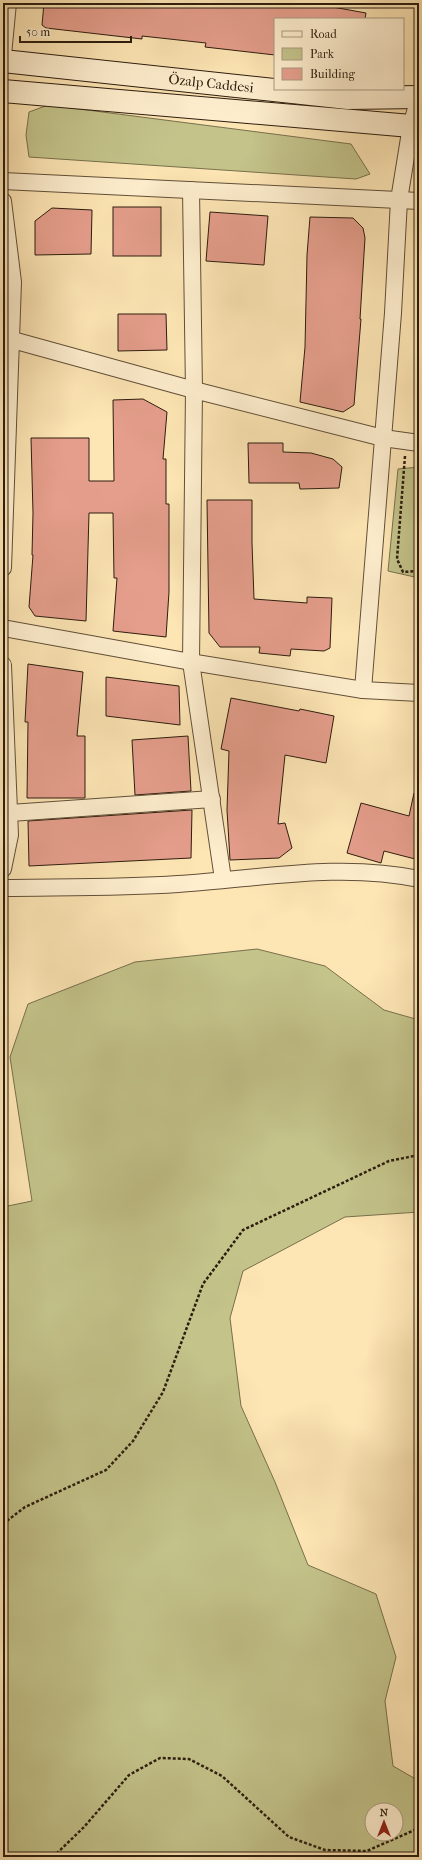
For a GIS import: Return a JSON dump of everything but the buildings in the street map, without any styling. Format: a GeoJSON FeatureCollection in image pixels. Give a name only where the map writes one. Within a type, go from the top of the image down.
{"type":"FeatureCollection","features":[{"type":"Feature","properties":{"kind":"main road","name":"Özalp Caddesi"},"geometry":{"type":"LineString","coordinates":[[3,61],[348,98],[419,98]]}},
{"type":"Feature","properties":{"kind":"main road","name":"Özalp Caddesi"},"geometry":{"type":"LineString","coordinates":[[3,91],[415,125]]}},
{"type":"Feature","properties":{"kind":"street"},"geometry":{"type":"LineString","coordinates":[[3,55],[8,3]]}},
{"type":"Feature","properties":{"kind":"street"},"geometry":{"type":"LineString","coordinates":[[363,690],[393,313],[398,200],[415,125],[419,98]]}},
{"type":"Feature","properties":{"kind":"street"},"geometry":{"type":"LineString","coordinates":[[3,181],[419,201]]}},
{"type":"Feature","properties":{"kind":"street"},"geometry":{"type":"LineString","coordinates":[[191,190],[194,390],[192,662],[223,879]]}},
{"type":"Feature","properties":{"kind":"street"},"geometry":{"type":"LineString","coordinates":[[3,202],[13,282],[6,340],[3,568]]}},
{"type":"Feature","properties":{"kind":"street"},"geometry":{"type":"LineString","coordinates":[[6,340],[383,438],[412,442]]}},
{"type":"Feature","properties":{"kind":"street"},"geometry":{"type":"LineString","coordinates":[[3,628],[192,662],[363,690],[419,693]]}},
{"type":"Feature","properties":{"kind":"street"},"geometry":{"type":"LineString","coordinates":[[3,665],[10,813],[10,836],[3,869]]}},
{"type":"Feature","properties":{"kind":"street"},"geometry":{"type":"LineString","coordinates":[[10,813],[212,799]]}},
{"type":"Feature","properties":{"kind":"street"},"geometry":{"type":"LineString","coordinates":[[3,888],[178,884],[223,879],[351,870],[400,875],[419,879]]}},
{"type":"Feature","properties":{"kind":"path"},"geometry":{"type":"LineString","coordinates":[[412,442],[397,559],[403,572],[419,571]]}},
{"type":"Feature","properties":{"kind":"path"},"geometry":{"type":"LineString","coordinates":[[419,488],[419,508]]}},
{"type":"Feature","properties":{"kind":"path"},"geometry":{"type":"LineString","coordinates":[[3,1524],[25,1507],[106,1470],[133,1441],[163,1392],[203,1284],[243,1230],[389,1161],[419,1154]]}},
{"type":"Feature","properties":{"kind":"path"},"geometry":{"type":"LineString","coordinates":[[53,1857],[84,1827],[130,1775],[160,1758],[189,1759],[222,1776],[289,1837],[325,1850],[367,1851],[419,1828]]}},
{"type":"Feature","properties":{"kind":"green space"},"geometry":{"type":"Polygon","coordinates":[[[48,105],[351,144],[370,174],[356,179],[29,157],[26,135],[29,112],[48,105]]]}},
{"type":"Feature","properties":{"kind":"green space"},"geometry":{"type":"Polygon","coordinates":[[[419,467],[419,578],[388,571],[398,469],[419,467]]]}},
{"type":"Feature","properties":{"kind":"green space"},"geometry":{"type":"Polygon","coordinates":[[[257,949],[325,966],[384,1010],[419,1020],[419,1212],[345,1217],[243,1271],[230,1318],[241,1406],[275,1482],[308,1565],[376,1594],[396,1657],[385,1701],[393,1766],[419,1781],[419,1857],[3,1857],[3,1207],[32,1201],[10,1057],[28,1004],[135,962],[257,949]]]}}]}
